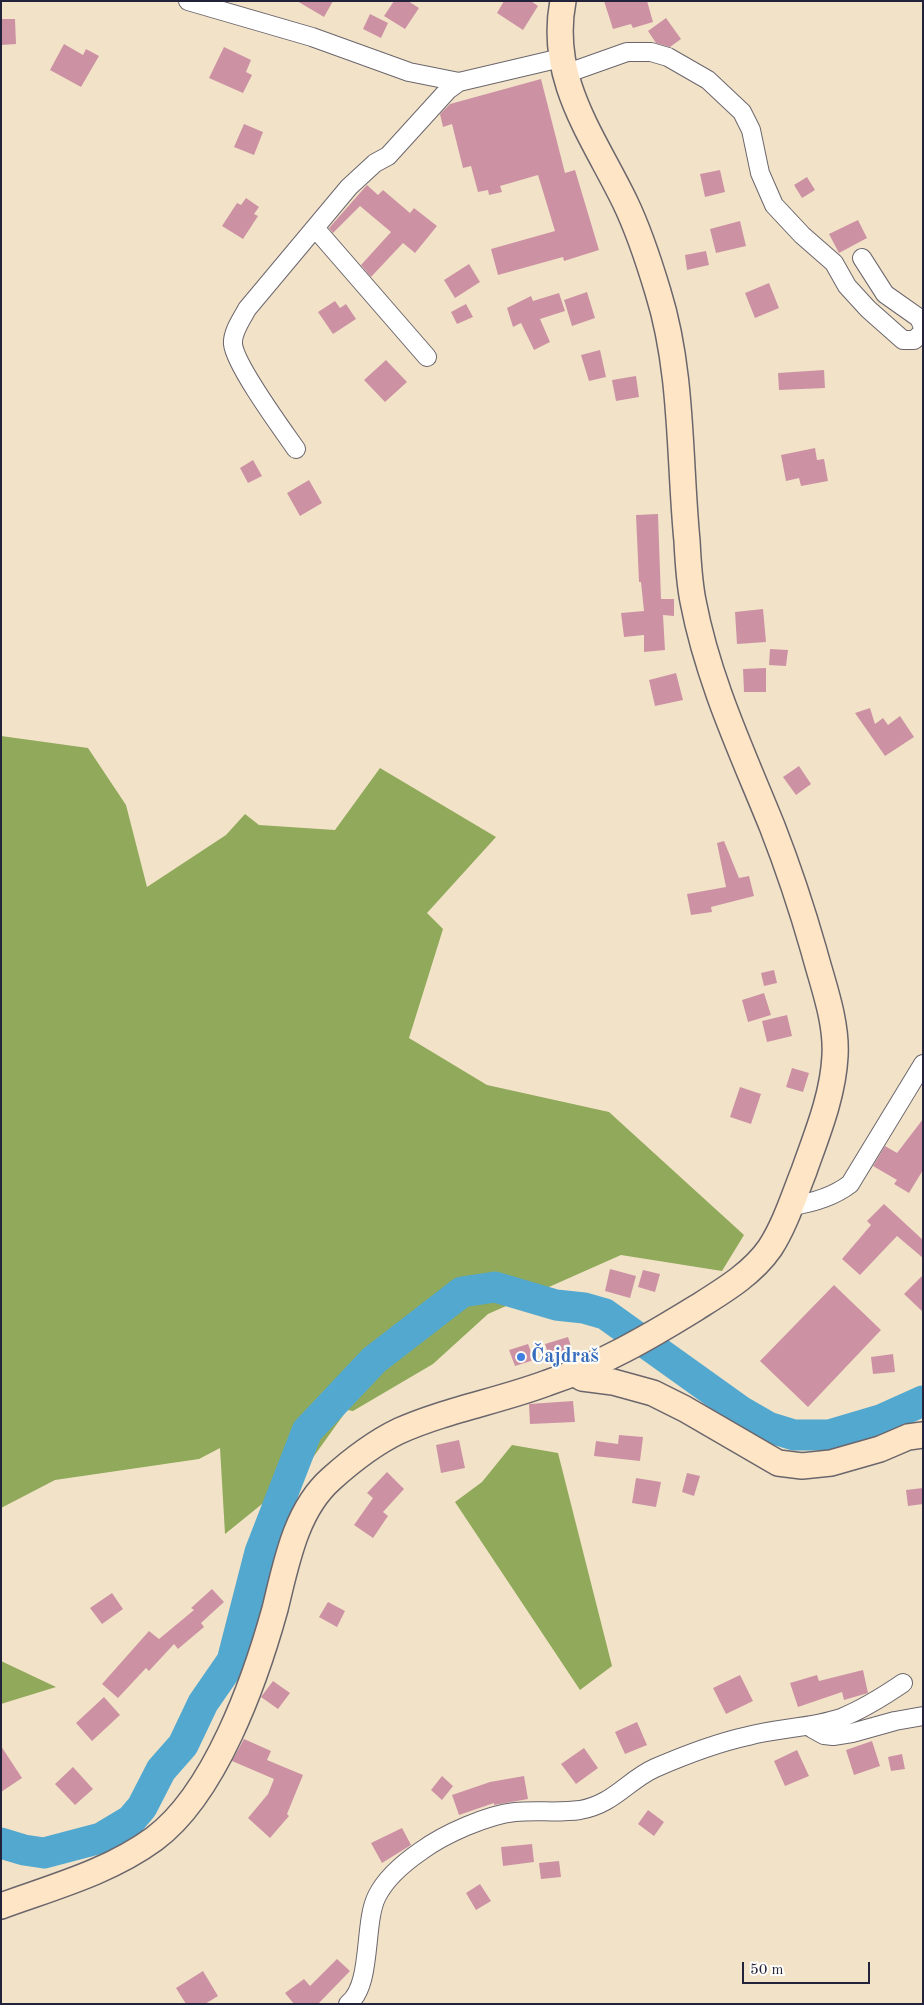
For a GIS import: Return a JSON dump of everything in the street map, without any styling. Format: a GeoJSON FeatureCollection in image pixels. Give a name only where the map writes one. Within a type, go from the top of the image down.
{"type":"FeatureCollection","features":[{"type":"Feature","properties":{"kind":"main road"},"geometry":{"type":"LineString","coordinates":[[1,1906],[96,1871],[150,1842],[179,1819],[197,1794],[223,1746],[248,1691],[262,1654],[287,1558],[300,1525],[322,1487],[367,1451],[397,1432],[574,1373],[634,1346],[745,1275],[770,1248],[791,1206],[823,1119],[833,1077],[836,1048],[830,1009],[807,929],[774,832],[719,697],[692,597],[678,409],[672,354],[661,298],[625,203],[594,146],[563,66],[559,23],[563,1]]}},
{"type":"Feature","properties":{"kind":"main road"},"geometry":{"type":"LineString","coordinates":[[574,1373],[582,1378],[613,1382],[653,1393],[686,1409],[778,1463],[802,1466],[831,1462],[923,1435]]}},
{"type":"Feature","properties":{"kind":"street"},"geometry":{"type":"LineString","coordinates":[[188,1],[312,37],[409,72],[459,82],[563,66],[627,52],[651,52],[668,57],[708,80],[742,112],[750,130],[760,173],[774,205],[802,235],[834,263],[847,286],[902,340],[914,340],[923,332]]}},
{"type":"Feature","properties":{"kind":"street"},"geometry":{"type":"LineString","coordinates":[[296,449],[242,366],[233,344],[236,330],[247,309],[349,187],[375,163],[388,156],[448,90],[459,82]]}},
{"type":"Feature","properties":{"kind":"street"},"geometry":{"type":"LineString","coordinates":[[315,228],[427,357]]}},
{"type":"Feature","properties":{"kind":"street"},"geometry":{"type":"LineString","coordinates":[[862,258],[885,294],[919,318],[923,327]]}},
{"type":"Feature","properties":{"kind":"street"},"geometry":{"type":"LineString","coordinates":[[791,1206],[804,1204],[839,1192],[850,1184],[923,1064]]}},
{"type":"Feature","properties":{"kind":"street"},"geometry":{"type":"LineString","coordinates":[[348,2004],[353,2000],[359,1987],[365,1965],[376,1898],[393,1875],[422,1850],[472,1824],[514,1812],[580,1810],[608,1800],[652,1769],[689,1753],[748,1736],[840,1718],[877,1700],[903,1683]]}},
{"type":"Feature","properties":{"kind":"street"},"geometry":{"type":"LineString","coordinates":[[812,1725],[813,1729],[824,1736],[832,1736],[852,1733],[895,1720],[923,1716]]}},
{"type":"Feature","properties":{"kind":"green space"},"geometry":{"type":"Polygon","coordinates":[[[1,736],[88,748],[126,805],[147,887],[226,835],[245,814],[259,825],[335,830],[380,768],[496,837],[427,913],[443,929],[409,1038],[487,1085],[609,1112],[744,1235],[722,1271],[621,1255],[488,1314],[433,1364],[353,1411],[347,1410],[304,1470],[225,1534],[220,1448],[199,1459],[55,1480],[1,1508],[1,736]]]}},
{"type":"Feature","properties":{"kind":"green space"},"geometry":{"type":"Polygon","coordinates":[[[512,1445],[558,1453],[612,1666],[580,1690],[455,1502],[482,1482],[512,1445]]]}},
{"type":"Feature","properties":{"kind":"green space"},"geometry":{"type":"Polygon","coordinates":[[[1,1661],[56,1687],[1,1704],[1,1661]]]}},
{"type":"Feature","properties":{"kind":"building"},"geometry":{"type":"Polygon","coordinates":[[[297,1],[333,1],[324,17],[297,1]]]}},
{"type":"Feature","properties":{"kind":"building"},"geometry":{"type":"Polygon","coordinates":[[[394,1],[408,1],[419,8],[405,29],[384,16],[394,1]]]}},
{"type":"Feature","properties":{"kind":"building"},"geometry":{"type":"Polygon","coordinates":[[[504,1],[531,1],[538,6],[523,30],[497,13],[504,1]]]}},
{"type":"Feature","properties":{"kind":"building"},"geometry":{"type":"Polygon","coordinates":[[[604,1],[647,1],[653,22],[633,28],[631,24],[613,29],[604,1]]]}},
{"type":"Feature","properties":{"kind":"building"},"geometry":{"type":"Polygon","coordinates":[[[370,14],[388,23],[381,38],[363,29],[370,14]]]}},
{"type":"Feature","properties":{"kind":"building"},"geometry":{"type":"Polygon","coordinates":[[[666,18],[681,39],[670,47],[656,43],[648,31],[666,18]]]}},
{"type":"Feature","properties":{"kind":"building"},"geometry":{"type":"Polygon","coordinates":[[[1,19],[15,19],[16,44],[1,45],[1,19]]]}},
{"type":"Feature","properties":{"kind":"building"},"geometry":{"type":"Polygon","coordinates":[[[64,44],[83,55],[86,49],[99,56],[81,87],[50,70],[64,44]]]}},
{"type":"Feature","properties":{"kind":"building"},"geometry":{"type":"Polygon","coordinates":[[[224,47],[251,60],[246,72],[252,75],[243,93],[209,78],[224,47]]]}},
{"type":"Feature","properties":{"kind":"building"},"geometry":{"type":"Polygon","coordinates":[[[541,79],[565,173],[575,170],[599,250],[564,261],[563,257],[498,275],[491,249],[555,231],[538,175],[500,186],[502,192],[489,195],[488,190],[478,192],[471,166],[463,168],[452,124],[443,127],[440,114],[450,104],[541,79]]]}},
{"type":"Feature","properties":{"kind":"building"},"geometry":{"type":"Polygon","coordinates":[[[244,124],[263,132],[254,155],[234,147],[244,124]]]}},
{"type":"Feature","properties":{"kind":"building"},"geometry":{"type":"Polygon","coordinates":[[[720,170],[725,192],[705,197],[700,174],[720,170]]]}},
{"type":"Feature","properties":{"kind":"building"},"geometry":{"type":"Polygon","coordinates":[[[807,177],[815,190],[802,198],[794,185],[807,177]]]}},
{"type":"Feature","properties":{"kind":"building"},"geometry":{"type":"Polygon","coordinates":[[[367,185],[378,195],[383,190],[410,213],[414,208],[437,226],[415,253],[403,243],[371,277],[361,265],[391,232],[360,206],[333,233],[329,228],[367,185]]]}},
{"type":"Feature","properties":{"kind":"building"},"geometry":{"type":"Polygon","coordinates":[[[246,198],[259,207],[254,214],[258,216],[243,239],[222,226],[237,203],[241,205],[246,198]]]}},
{"type":"Feature","properties":{"kind":"building"},"geometry":{"type":"Polygon","coordinates":[[[858,220],[867,238],[839,253],[829,234],[858,220]]]}},
{"type":"Feature","properties":{"kind":"building"},"geometry":{"type":"Polygon","coordinates":[[[740,221],[746,246],[716,253],[710,229],[740,221]]]}},
{"type":"Feature","properties":{"kind":"building"},"geometry":{"type":"Polygon","coordinates":[[[706,251],[709,265],[687,270],[685,255],[706,251]]]}},
{"type":"Feature","properties":{"kind":"building"},"geometry":{"type":"Polygon","coordinates":[[[469,264],[480,282],[455,298],[444,280],[469,264]]]}},
{"type":"Feature","properties":{"kind":"building"},"geometry":{"type":"Polygon","coordinates":[[[769,283],[779,308],[755,318],[745,293],[769,283]]]}},
{"type":"Feature","properties":{"kind":"building"},"geometry":{"type":"Polygon","coordinates":[[[587,292],[595,318],[572,326],[564,300],[587,292]]]}},
{"type":"Feature","properties":{"kind":"building"},"geometry":{"type":"Polygon","coordinates":[[[559,293],[565,311],[540,319],[550,342],[534,350],[521,323],[513,327],[507,308],[531,296],[533,301],[559,293]]]}},
{"type":"Feature","properties":{"kind":"building"},"geometry":{"type":"Polygon","coordinates":[[[335,301],[340,308],[346,304],[356,319],[333,334],[318,312],[335,301]]]}},
{"type":"Feature","properties":{"kind":"building"},"geometry":{"type":"Polygon","coordinates":[[[466,304],[473,317],[457,324],[451,312],[466,304]]]}},
{"type":"Feature","properties":{"kind":"building"},"geometry":{"type":"Polygon","coordinates":[[[600,350],[606,377],[589,381],[581,355],[600,350]]]}},
{"type":"Feature","properties":{"kind":"building"},"geometry":{"type":"Polygon","coordinates":[[[386,360],[407,382],[385,402],[364,380],[386,360]]]}},
{"type":"Feature","properties":{"kind":"building"},"geometry":{"type":"Polygon","coordinates":[[[824,370],[825,388],[779,390],[778,373],[824,370]]]}},
{"type":"Feature","properties":{"kind":"building"},"geometry":{"type":"Polygon","coordinates":[[[636,376],[639,397],[616,401],[612,380],[636,376]]]}},
{"type":"Feature","properties":{"kind":"building"},"geometry":{"type":"Polygon","coordinates":[[[815,448],[817,460],[824,459],[828,481],[801,486],[799,478],[786,481],[781,455],[815,448]]]}},
{"type":"Feature","properties":{"kind":"building"},"geometry":{"type":"Polygon","coordinates":[[[253,460],[262,476],[248,483],[240,468],[253,460]]]}},
{"type":"Feature","properties":{"kind":"building"},"geometry":{"type":"Polygon","coordinates":[[[309,480],[322,503],[300,516],[287,493],[309,480]]]}},
{"type":"Feature","properties":{"kind":"building"},"geometry":{"type":"Polygon","coordinates":[[[658,514],[661,599],[674,599],[674,616],[663,615],[665,650],[644,652],[644,635],[624,637],[621,613],[644,611],[641,582],[639,582],[636,515],[658,514]]]}},
{"type":"Feature","properties":{"kind":"building"},"geometry":{"type":"Polygon","coordinates":[[[763,609],[766,642],[737,644],[735,612],[763,609]]]}},
{"type":"Feature","properties":{"kind":"building"},"geometry":{"type":"Polygon","coordinates":[[[770,649],[788,650],[786,666],[769,665],[770,649]]]}},
{"type":"Feature","properties":{"kind":"building"},"geometry":{"type":"Polygon","coordinates":[[[766,668],[766,692],[744,692],[743,669],[766,668]]]}},
{"type":"Feature","properties":{"kind":"building"},"geometry":{"type":"Polygon","coordinates":[[[676,673],[683,700],[655,706],[649,680],[676,673]]]}},
{"type":"Feature","properties":{"kind":"building"},"geometry":{"type":"Polygon","coordinates":[[[870,708],[875,724],[883,718],[888,725],[900,716],[914,737],[885,756],[855,713],[870,708]]]}},
{"type":"Feature","properties":{"kind":"building"},"geometry":{"type":"Polygon","coordinates":[[[799,766],[811,784],[796,795],[783,777],[799,766]]]}},
{"type":"Feature","properties":{"kind":"building"},"geometry":{"type":"Polygon","coordinates":[[[724,841],[739,878],[749,876],[754,896],[711,907],[712,912],[691,915],[687,894],[726,887],[717,843],[724,841]]]}},
{"type":"Feature","properties":{"kind":"building"},"geometry":{"type":"Polygon","coordinates":[[[774,970],[777,983],[764,986],[761,973],[774,970]]]}},
{"type":"Feature","properties":{"kind":"building"},"geometry":{"type":"Polygon","coordinates":[[[764,993],[771,1015],[748,1022],[742,1000],[764,993]]]}},
{"type":"Feature","properties":{"kind":"building"},"geometry":{"type":"Polygon","coordinates":[[[787,1015],[792,1036],[767,1042],[762,1021],[787,1015]]]}},
{"type":"Feature","properties":{"kind":"building"},"geometry":{"type":"Polygon","coordinates":[[[792,1068],[809,1073],[803,1092],[786,1087],[792,1068]]]}},
{"type":"Feature","properties":{"kind":"building"},"geometry":{"type":"Polygon","coordinates":[[[740,1087],[761,1094],[751,1124],[730,1117],[740,1087]]]}},
{"type":"Feature","properties":{"kind":"building"},"geometry":{"type":"Polygon","coordinates":[[[923,1119],[923,1170],[909,1193],[894,1184],[897,1180],[873,1166],[885,1146],[897,1153],[923,1119]]]}},
{"type":"Feature","properties":{"kind":"building"},"geometry":{"type":"Polygon","coordinates":[[[884,1204],[923,1240],[923,1258],[897,1236],[860,1275],[842,1259],[871,1225],[867,1221],[884,1204]]]}},
{"type":"Feature","properties":{"kind":"building"},"geometry":{"type":"Polygon","coordinates":[[[610,1269],[636,1276],[630,1298],[605,1291],[610,1269]]]}},
{"type":"Feature","properties":{"kind":"building"},"geometry":{"type":"Polygon","coordinates":[[[643,1270],[660,1274],[655,1292],[638,1287],[643,1270]]]}},
{"type":"Feature","properties":{"kind":"building"},"geometry":{"type":"Polygon","coordinates":[[[923,1275],[923,1312],[904,1294],[923,1275]]]}},
{"type":"Feature","properties":{"kind":"building"},"geometry":{"type":"Polygon","coordinates":[[[834,1285],[881,1330],[808,1407],[760,1361],[834,1285]]]}},
{"type":"Feature","properties":{"kind":"building"},"geometry":{"type":"Polygon","coordinates":[[[568,1337],[574,1355],[551,1362],[545,1344],[568,1337]]]}},
{"type":"Feature","properties":{"kind":"building"},"geometry":{"type":"Polygon","coordinates":[[[528,1344],[534,1360],[515,1366],[509,1350],[528,1344]]]}},
{"type":"Feature","properties":{"kind":"building"},"geometry":{"type":"Polygon","coordinates":[[[893,1354],[895,1372],[873,1374],[871,1357],[893,1354]]]}},
{"type":"Feature","properties":{"kind":"building"},"geometry":{"type":"Polygon","coordinates":[[[573,1401],[575,1422],[530,1424],[529,1404],[573,1401]]]}},
{"type":"Feature","properties":{"kind":"building"},"geometry":{"type":"Polygon","coordinates":[[[619,1435],[643,1437],[640,1461],[594,1456],[596,1441],[618,1444],[619,1435]]]}},
{"type":"Feature","properties":{"kind":"building"},"geometry":{"type":"Polygon","coordinates":[[[459,1440],[465,1468],[441,1473],[436,1445],[459,1440]]]}},
{"type":"Feature","properties":{"kind":"building"},"geometry":{"type":"Polygon","coordinates":[[[387,1472],[404,1489],[383,1512],[388,1516],[373,1538],[354,1525],[373,1498],[367,1493],[387,1472]]]}},
{"type":"Feature","properties":{"kind":"building"},"geometry":{"type":"Polygon","coordinates":[[[687,1473],[700,1476],[694,1496],[682,1492],[687,1473]]]}},
{"type":"Feature","properties":{"kind":"building"},"geometry":{"type":"Polygon","coordinates":[[[636,1478],[661,1482],[656,1507],[632,1503],[636,1478]]]}},
{"type":"Feature","properties":{"kind":"building"},"geometry":{"type":"Polygon","coordinates":[[[923,1488],[923,1504],[908,1506],[906,1490],[923,1488]]]}},
{"type":"Feature","properties":{"kind":"building"},"geometry":{"type":"Polygon","coordinates":[[[212,1589],[224,1602],[201,1623],[204,1627],[178,1649],[174,1644],[149,1671],[146,1668],[118,1698],[102,1684],[149,1631],[159,1639],[194,1610],[191,1608],[212,1589]]]}},
{"type":"Feature","properties":{"kind":"building"},"geometry":{"type":"Polygon","coordinates":[[[112,1593],[123,1609],[102,1624],[90,1608],[112,1593]]]}},
{"type":"Feature","properties":{"kind":"building"},"geometry":{"type":"Polygon","coordinates":[[[328,1602],[345,1611],[337,1627],[319,1617],[328,1602]]]}},
{"type":"Feature","properties":{"kind":"building"},"geometry":{"type":"Polygon","coordinates":[[[863,1670],[868,1693],[844,1700],[842,1692],[798,1707],[790,1683],[817,1675],[819,1681],[863,1670]]]}},
{"type":"Feature","properties":{"kind":"building"},"geometry":{"type":"Polygon","coordinates":[[[740,1675],[753,1701],[726,1714],[713,1688],[740,1675]]]}},
{"type":"Feature","properties":{"kind":"building"},"geometry":{"type":"Polygon","coordinates":[[[273,1681],[290,1693],[278,1709],[261,1697],[273,1681]]]}},
{"type":"Feature","properties":{"kind":"building"},"geometry":{"type":"Polygon","coordinates":[[[104,1697],[120,1715],[92,1741],[76,1723],[104,1697]]]}},
{"type":"Feature","properties":{"kind":"building"},"geometry":{"type":"Polygon","coordinates":[[[637,1722],[647,1745],[625,1754],[615,1732],[637,1722]]]}},
{"type":"Feature","properties":{"kind":"building"},"geometry":{"type":"Polygon","coordinates":[[[244,1739],[271,1751],[267,1760],[303,1775],[287,1814],[289,1816],[270,1838],[248,1818],[268,1794],[274,1779],[232,1761],[244,1739]]]}},
{"type":"Feature","properties":{"kind":"building"},"geometry":{"type":"Polygon","coordinates":[[[872,1741],[880,1766],[854,1775],[846,1750],[872,1741]]]}},
{"type":"Feature","properties":{"kind":"building"},"geometry":{"type":"Polygon","coordinates":[[[1,1746],[22,1778],[1,1792],[1,1746]]]}},
{"type":"Feature","properties":{"kind":"building"},"geometry":{"type":"Polygon","coordinates":[[[584,1748],[598,1768],[576,1784],[561,1764],[584,1748]]]}},
{"type":"Feature","properties":{"kind":"building"},"geometry":{"type":"Polygon","coordinates":[[[797,1750],[809,1776],[785,1786],[774,1761],[797,1750]]]}},
{"type":"Feature","properties":{"kind":"building"},"geometry":{"type":"Polygon","coordinates":[[[902,1754],[905,1769],[891,1771],[888,1757],[902,1754]]]}},
{"type":"Feature","properties":{"kind":"building"},"geometry":{"type":"Polygon","coordinates":[[[73,1767],[93,1789],[75,1805],[55,1784],[73,1767]]]}},
{"type":"Feature","properties":{"kind":"building"},"geometry":{"type":"Polygon","coordinates":[[[442,1776],[453,1786],[442,1800],[431,1790],[442,1776]]]}},
{"type":"Feature","properties":{"kind":"building"},"geometry":{"type":"Polygon","coordinates":[[[524,1776],[528,1799],[494,1805],[494,1803],[459,1815],[452,1795],[490,1782],[524,1776]]]}},
{"type":"Feature","properties":{"kind":"building"},"geometry":{"type":"Polygon","coordinates":[[[648,1810],[664,1822],[654,1836],[638,1824],[648,1810]]]}},
{"type":"Feature","properties":{"kind":"building"},"geometry":{"type":"Polygon","coordinates":[[[402,1828],[411,1845],[382,1863],[371,1843],[402,1828]]]}},
{"type":"Feature","properties":{"kind":"building"},"geometry":{"type":"Polygon","coordinates":[[[532,1844],[534,1862],[503,1866],[501,1847],[532,1844]]]}},
{"type":"Feature","properties":{"kind":"building"},"geometry":{"type":"Polygon","coordinates":[[[559,1861],[561,1877],[541,1879],[539,1863],[559,1861]]]}},
{"type":"Feature","properties":{"kind":"building"},"geometry":{"type":"Polygon","coordinates":[[[480,1884],[491,1901],[476,1910],[466,1893],[480,1884]]]}},
{"type":"Feature","properties":{"kind":"building"},"geometry":{"type":"Polygon","coordinates":[[[337,1959],[350,1971],[318,2004],[294,2004],[285,1993],[304,1979],[310,1986],[337,1959]]]}},
{"type":"Feature","properties":{"kind":"building"},"geometry":{"type":"Polygon","coordinates":[[[203,1971],[218,1996],[205,2004],[186,2004],[176,1988],[203,1971]]]}},
{"type":"Feature","properties":{"kind":"waterway"},"geometry":{"type":"LineString","coordinates":[[1,1843],[24,1850],[44,1853],[101,1838],[131,1820],[142,1807],[161,1770],[183,1745],[203,1703],[232,1661],[260,1552],[307,1431],[374,1360],[462,1292],[495,1287],[556,1305],[584,1308],[605,1314],[742,1412],[768,1427],[794,1435],[829,1435],[883,1419],[923,1401]]}},
{"type":"Feature","properties":{"kind":"place","name":"Čajdraš"},"geometry":{"type":"Point","coordinates":[521,1357]}}]}
